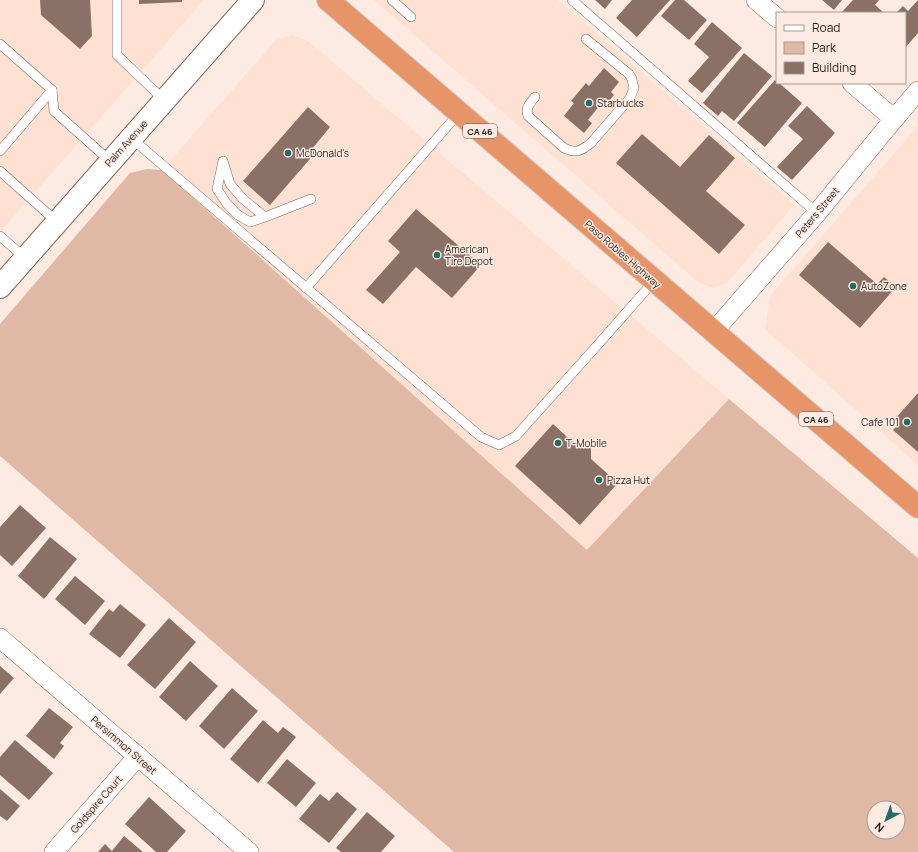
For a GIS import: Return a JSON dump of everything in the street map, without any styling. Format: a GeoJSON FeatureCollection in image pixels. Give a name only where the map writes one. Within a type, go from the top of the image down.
{"type":"FeatureCollection","features":[{"type":"Feature","properties":{"kind":"highway","name":"Paso Robles Highway"},"geometry":{"type":"LineString","coordinates":[[328,0],[918,507]]}},
{"type":"Feature","properties":{"kind":"main road","name":"Palm Avenue"},"geometry":{"type":"LineString","coordinates":[[0,287],[253,0]]}},
{"type":"Feature","properties":{"kind":"street"},"geometry":{"type":"LineString","coordinates":[[756,0],[776,17]]}},
{"type":"Feature","properties":{"kind":"street"},"geometry":{"type":"LineString","coordinates":[[853,84],[894,119]]}},
{"type":"Feature","properties":{"kind":"street","name":"Peters Street"},"geometry":{"type":"LineString","coordinates":[[714,331],[817,213],[918,92]]}},
{"type":"Feature","properties":{"kind":"street","name":"Persimmon Street"},"geometry":{"type":"LineString","coordinates":[[0,638],[249,852]]}},
{"type":"Feature","properties":{"kind":"street","name":"Goldspire Court"},"geometry":{"type":"LineString","coordinates":[[54,852],[138,756]]}},
{"type":"Feature","properties":{"kind":"lane"},"geometry":{"type":"LineString","coordinates":[[117,0],[117,55],[164,100]]}},
{"type":"Feature","properties":{"kind":"lane"},"geometry":{"type":"LineString","coordinates":[[392,0],[411,17]]}},
{"type":"Feature","properties":{"kind":"lane"},"geometry":{"type":"LineString","coordinates":[[572,0],[817,213]]}},
{"type":"Feature","properties":{"kind":"lane"},"geometry":{"type":"LineString","coordinates":[[536,97],[528,105],[528,116],[564,148],[575,152],[584,149],[591,143],[630,98],[634,88],[632,79],[586,39]]}},
{"type":"Feature","properties":{"kind":"lane"},"geometry":{"type":"LineString","coordinates":[[0,44],[52,90],[54,111],[110,161]]}},
{"type":"Feature","properties":{"kind":"lane"},"geometry":{"type":"LineString","coordinates":[[0,151],[52,90]]}},
{"type":"Feature","properties":{"kind":"lane"},"geometry":{"type":"LineString","coordinates":[[306,288],[458,113]]}},
{"type":"Feature","properties":{"kind":"lane"},"geometry":{"type":"LineString","coordinates":[[131,138],[481,437],[499,445],[516,436],[654,281]]}},
{"type":"Feature","properties":{"kind":"lane"},"geometry":{"type":"LineString","coordinates":[[265,217],[243,199],[230,184],[223,161],[218,189],[227,204],[238,215],[250,222],[265,217],[311,198]]}},
{"type":"Feature","properties":{"kind":"lane"},"geometry":{"type":"LineString","coordinates":[[0,171],[57,222]]}},
{"type":"Feature","properties":{"kind":"lane"},"geometry":{"type":"LineString","coordinates":[[0,236],[25,258]]}},
{"type":"Feature","properties":{"kind":"shaded area"},"geometry":{"type":"Polygon","coordinates":[[[0,0],[204,0],[0,232],[0,0]]]}},
{"type":"Feature","properties":{"kind":"shaded area"},"geometry":{"type":"Polygon","coordinates":[[[374,0],[558,0],[794,205],[727,283],[713,288],[699,283],[374,0]]]}},
{"type":"Feature","properties":{"kind":"shaded area"},"geometry":{"type":"Polygon","coordinates":[[[292,35],[308,41],[729,399],[587,550],[162,170],[276,40],[292,35]]]}},
{"type":"Feature","properties":{"kind":"shaded area"},"geometry":{"type":"Polygon","coordinates":[[[918,126],[918,465],[765,329],[770,296],[918,126]]]}},
{"type":"Feature","properties":{"kind":"green space"},"geometry":{"type":"Polygon","coordinates":[[[147,169],[162,170],[587,550],[729,399],[918,558],[918,852],[454,852],[0,456],[0,324],[130,173],[147,169]]]}},
{"type":"Feature","properties":{"kind":"building"},"geometry":{"type":"Polygon","coordinates":[[[40,0],[90,0],[92,36],[80,49],[41,15],[40,0]]]}},
{"type":"Feature","properties":{"kind":"building"},"geometry":{"type":"Polygon","coordinates":[[[139,0],[182,0],[182,2],[139,4],[139,0]]]}},
{"type":"Feature","properties":{"kind":"building"},"geometry":{"type":"Polygon","coordinates":[[[595,0],[612,0],[605,9],[595,0]]]}},
{"type":"Feature","properties":{"kind":"building"},"geometry":{"type":"Polygon","coordinates":[[[632,0],[670,0],[637,37],[616,18],[632,0]]]}},
{"type":"Feature","properties":{"kind":"building"},"geometry":{"type":"Polygon","coordinates":[[[675,0],[684,0],[707,20],[689,40],[661,16],[675,0]]]}},
{"type":"Feature","properties":{"kind":"building"},"geometry":{"type":"Polygon","coordinates":[[[822,0],[842,0],[834,10],[822,0]]]}},
{"type":"Feature","properties":{"kind":"building"},"geometry":{"type":"Polygon","coordinates":[[[853,0],[879,0],[875,5],[883,12],[842,12],[853,0]]]}},
{"type":"Feature","properties":{"kind":"building"},"geometry":{"type":"Polygon","coordinates":[[[918,0],[918,33],[906,47],[906,12],[897,12],[903,6],[908,11],[918,0]]]}},
{"type":"Feature","properties":{"kind":"building"},"geometry":{"type":"Polygon","coordinates":[[[712,22],[742,48],[702,93],[688,81],[709,57],[694,44],[712,22]]]}},
{"type":"Feature","properties":{"kind":"building"},"geometry":{"type":"Polygon","coordinates":[[[744,53],[772,76],[734,121],[722,111],[718,116],[703,103],[744,53]]]}},
{"type":"Feature","properties":{"kind":"building"},"geometry":{"type":"Polygon","coordinates":[[[604,68],[619,82],[611,92],[614,95],[608,102],[605,99],[588,120],[592,123],[584,133],[564,116],[574,103],[571,101],[586,83],[589,86],[604,68]]]}},
{"type":"Feature","properties":{"kind":"building"},"geometry":{"type":"Polygon","coordinates":[[[775,80],[776,84],[780,84],[802,103],[765,147],[737,123],[775,80]]]}},
{"type":"Feature","properties":{"kind":"building"},"geometry":{"type":"Polygon","coordinates":[[[807,106],[835,133],[792,180],[777,167],[803,139],[788,126],[807,106]]]}},
{"type":"Feature","properties":{"kind":"building"},"geometry":{"type":"Polygon","coordinates":[[[308,107],[330,127],[312,149],[316,152],[270,205],[243,181],[308,107]]]}},
{"type":"Feature","properties":{"kind":"building"},"geometry":{"type":"Polygon","coordinates":[[[642,134],[680,167],[709,135],[735,158],[706,191],[745,225],[719,254],[616,163],[642,134]]]}},
{"type":"Feature","properties":{"kind":"building"},"geometry":{"type":"Polygon","coordinates":[[[416,209],[481,265],[452,298],[416,267],[383,304],[366,290],[400,252],[388,241],[416,209]]]}},
{"type":"Feature","properties":{"kind":"building","name":"AutoZone"},"geometry":{"type":"Polygon","coordinates":[[[828,242],[877,284],[884,277],[896,287],[860,328],[799,275],[828,242]]]}},
{"type":"Feature","properties":{"kind":"building","name":"Cafe 101"},"geometry":{"type":"Polygon","coordinates":[[[918,393],[918,452],[893,430],[899,424],[894,420],[918,393]]]}},
{"type":"Feature","properties":{"kind":"building"},"geometry":{"type":"Polygon","coordinates":[[[553,424],[579,448],[591,447],[591,459],[618,483],[580,525],[515,466],[553,424]]]}},
{"type":"Feature","properties":{"kind":"building"},"geometry":{"type":"Polygon","coordinates":[[[20,505],[46,528],[12,566],[0,555],[0,527],[20,505]]]}},
{"type":"Feature","properties":{"kind":"building"},"geometry":{"type":"Polygon","coordinates":[[[50,537],[77,559],[44,599],[18,576],[50,537]]]}},
{"type":"Feature","properties":{"kind":"building"},"geometry":{"type":"Polygon","coordinates":[[[75,576],[105,601],[85,625],[55,599],[75,576]]]}},
{"type":"Feature","properties":{"kind":"building"},"geometry":{"type":"Polygon","coordinates":[[[120,604],[146,625],[120,658],[89,634],[109,609],[113,612],[120,604]]]}},
{"type":"Feature","properties":{"kind":"building"},"geometry":{"type":"Polygon","coordinates":[[[169,618],[196,642],[155,689],[127,665],[169,618]]]}},
{"type":"Feature","properties":{"kind":"building"},"geometry":{"type":"Polygon","coordinates":[[[190,661],[218,686],[186,721],[159,697],[190,661]]]}},
{"type":"Feature","properties":{"kind":"building"},"geometry":{"type":"Polygon","coordinates":[[[0,666],[14,678],[0,694],[0,666]]]}},
{"type":"Feature","properties":{"kind":"building"},"geometry":{"type":"Polygon","coordinates":[[[232,688],[258,711],[224,749],[199,726],[232,688]]]}},
{"type":"Feature","properties":{"kind":"building"},"geometry":{"type":"Polygon","coordinates":[[[49,708],[73,727],[60,743],[64,746],[54,759],[26,736],[49,708]]]}},
{"type":"Feature","properties":{"kind":"building"},"geometry":{"type":"Polygon","coordinates":[[[263,720],[278,733],[283,727],[296,737],[258,783],[230,759],[263,720]]]}},
{"type":"Feature","properties":{"kind":"building"},"geometry":{"type":"Polygon","coordinates":[[[15,740],[53,773],[29,800],[0,775],[0,757],[15,740]]]}},
{"type":"Feature","properties":{"kind":"building"},"geometry":{"type":"Polygon","coordinates":[[[287,759],[316,783],[296,807],[267,783],[287,759]]]}},
{"type":"Feature","properties":{"kind":"building"},"geometry":{"type":"Polygon","coordinates":[[[0,789],[20,806],[7,821],[0,816],[0,789]]]}},
{"type":"Feature","properties":{"kind":"building"},"geometry":{"type":"Polygon","coordinates":[[[337,792],[357,809],[329,843],[299,819],[320,794],[329,801],[337,792]]]}},
{"type":"Feature","properties":{"kind":"building"},"geometry":{"type":"Polygon","coordinates":[[[149,797],[186,831],[167,852],[156,852],[125,824],[149,797]]]}},
{"type":"Feature","properties":{"kind":"building"},"geometry":{"type":"Polygon","coordinates":[[[367,812],[395,836],[381,852],[341,852],[336,848],[367,812]]]}},
{"type":"Feature","properties":{"kind":"building"},"geometry":{"type":"Polygon","coordinates":[[[124,836],[143,852],[98,852],[105,844],[112,851],[124,836]]]}},
{"type":"Feature","properties":{"kind":"place","name":"Starbucks"},"geometry":{"type":"Point","coordinates":[589,103]}},
{"type":"Feature","properties":{"kind":"place","name":"McDonald's"},"geometry":{"type":"Point","coordinates":[288,153]}},
{"type":"Feature","properties":{"kind":"place","name":"American Tire Depot"},"geometry":{"type":"Point","coordinates":[437,255]}},
{"type":"Feature","properties":{"kind":"place","name":"AutoZone"},"geometry":{"type":"Point","coordinates":[853,286]}},
{"type":"Feature","properties":{"kind":"place","name":"Cafe 101"},"geometry":{"type":"Point","coordinates":[907,422]}},
{"type":"Feature","properties":{"kind":"place","name":"T-Mobile"},"geometry":{"type":"Point","coordinates":[558,443]}},
{"type":"Feature","properties":{"kind":"place","name":"Pizza Hut"},"geometry":{"type":"Point","coordinates":[599,480]}}]}
